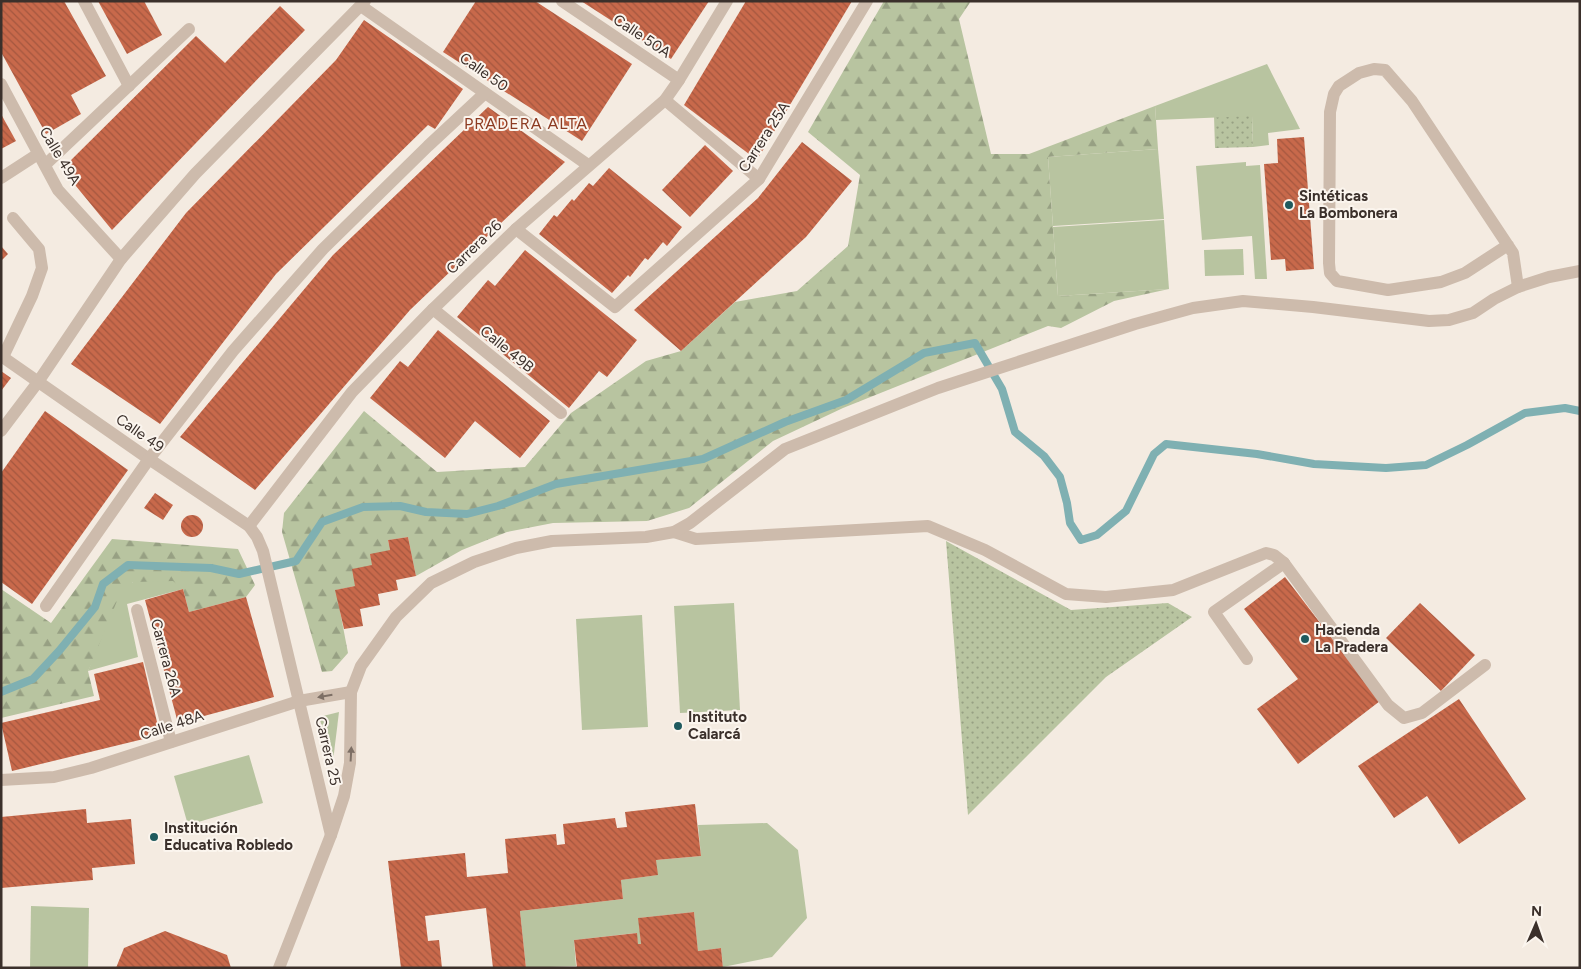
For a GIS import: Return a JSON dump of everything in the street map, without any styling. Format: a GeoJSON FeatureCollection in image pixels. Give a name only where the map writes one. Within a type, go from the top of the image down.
{"type":"FeatureCollection","features":[{"type":"Feature","properties":{"kind":"street"},"geometry":{"type":"LineString","coordinates":[[84,1],[129,86]]}},
{"type":"Feature","properties":{"kind":"street","name":"Calle 50A"},"geometry":{"type":"LineString","coordinates":[[562,1],[679,80]]}},
{"type":"Feature","properties":{"kind":"street","name":"Carrera 26"},"geometry":{"type":"LineString","coordinates":[[249,526],[352,392],[433,309],[516,229],[665,100],[728,1]]}},
{"type":"Feature","properties":{"kind":"street","name":"Carrera 25A"},"geometry":{"type":"LineString","coordinates":[[516,229],[615,307],[759,179],[867,1]]}},
{"type":"Feature","properties":{"kind":"street"},"geometry":{"type":"LineString","coordinates":[[1,431],[38,382],[121,259],[195,174],[363,4]]}},
{"type":"Feature","properties":{"kind":"street","name":"Calle 50"},"geometry":{"type":"LineString","coordinates":[[363,4],[588,165]]}},
{"type":"Feature","properties":{"kind":"street"},"geometry":{"type":"LineString","coordinates":[[44,165],[189,29]]}},
{"type":"Feature","properties":{"kind":"street"},"geometry":{"type":"LineString","coordinates":[[1508,246],[1465,273],[1441,282],[1388,290],[1337,281],[1330,273],[1329,263],[1330,112],[1339,86],[1359,74],[1374,69],[1385,70],[1412,101],[1513,253],[1516,263],[1518,287]]}},
{"type":"Feature","properties":{"kind":"street","name":"Calle 49A"},"geometry":{"type":"LineString","coordinates":[[1,84],[58,190],[121,259]]}},
{"type":"Feature","properties":{"kind":"street"},"geometry":{"type":"LineString","coordinates":[[46,606],[149,459],[233,351],[323,249],[428,146],[486,93]]}},
{"type":"Feature","properties":{"kind":"street"},"geometry":{"type":"LineString","coordinates":[[665,100],[759,179]]}},
{"type":"Feature","properties":{"kind":"street"},"geometry":{"type":"LineString","coordinates":[[1,178],[38,154]]}},
{"type":"Feature","properties":{"kind":"street"},"geometry":{"type":"LineString","coordinates":[[2,357],[32,296],[42,268],[39,249],[13,218]]}},
{"type":"Feature","properties":{"kind":"street"},"geometry":{"type":"LineString","coordinates":[[280,968],[344,796],[350,763],[351,692],[360,666],[396,617],[432,583],[448,574],[474,562],[516,548],[552,541],[646,537],[674,532],[690,523],[785,449],[938,388],[1135,324],[1193,308],[1246,302],[1330,308],[1429,321],[1449,320],[1473,312],[1518,287],[1580,270]]}},
{"type":"Feature","properties":{"kind":"street","name":"Calle 49B"},"geometry":{"type":"LineString","coordinates":[[433,309],[560,413]]}},
{"type":"Feature","properties":{"kind":"street","name":"Calle 49"},"geometry":{"type":"LineString","coordinates":[[2,357],[249,526],[258,537]]}},
{"type":"Feature","properties":{"kind":"street"},"geometry":{"type":"LineString","coordinates":[[674,532],[696,539],[928,526],[985,550],[1066,594],[1106,598],[1173,590],[1266,553],[1274,555],[1284,563],[1388,705],[1404,718],[1422,713],[1485,665]]}},
{"type":"Feature","properties":{"kind":"street","name":"Carrera 25"},"geometry":{"type":"LineString","coordinates":[[258,537],[264,551],[331,835]]}},
{"type":"Feature","properties":{"kind":"street"},"geometry":{"type":"LineString","coordinates":[[1247,659],[1214,612],[1284,563]]}},
{"type":"Feature","properties":{"kind":"street","name":"Carrera 26A"},"geometry":{"type":"LineString","coordinates":[[137,610],[171,742]]}},
{"type":"Feature","properties":{"kind":"street","name":"Calle 48A"},"geometry":{"type":"LineString","coordinates":[[1,780],[54,777],[91,768],[299,701],[351,692]]}},
{"type":"Feature","properties":{"kind":"green space"},"geometry":{"type":"Polygon","coordinates":[[[884,1],[971,1],[959,19],[991,154],[1029,154],[1155,106],[1158,149],[1048,157],[1058,296],[1169,289],[1114,301],[1061,328],[1048,326],[843,408],[773,441],[689,508],[647,521],[553,523],[507,532],[462,550],[416,576],[408,537],[388,540],[390,550],[372,565],[355,586],[336,590],[348,653],[332,671],[322,672],[282,532],[284,513],[364,411],[437,472],[525,467],[571,413],[646,361],[681,351],[735,302],[797,291],[848,246],[860,175],[808,132],[884,1]]]}},
{"type":"Feature","properties":{"kind":"green space"},"geometry":{"type":"Polygon","coordinates":[[[1267,64],[1300,129],[1268,133],[1269,145],[1253,147],[1252,116],[1156,120],[1155,106],[1267,64]]]}},
{"type":"Feature","properties":{"kind":"green space"},"geometry":{"type":"Polygon","coordinates":[[[1214,116],[1252,116],[1253,147],[1215,148],[1214,116]]]}},
{"type":"Feature","properties":{"kind":"green space"},"geometry":{"type":"Polygon","coordinates":[[[1158,149],[1164,219],[1053,226],[1048,157],[1158,149]]]}},
{"type":"Feature","properties":{"kind":"green space"},"geometry":{"type":"Polygon","coordinates":[[[1246,162],[1246,166],[1260,165],[1267,279],[1255,279],[1252,236],[1202,240],[1196,166],[1246,162]]]}},
{"type":"Feature","properties":{"kind":"green space"},"geometry":{"type":"Polygon","coordinates":[[[1164,220],[1169,289],[1058,296],[1053,227],[1164,220]]]}},
{"type":"Feature","properties":{"kind":"green space"},"geometry":{"type":"Polygon","coordinates":[[[1243,249],[1244,275],[1205,276],[1204,250],[1243,249]]]}},
{"type":"Feature","properties":{"kind":"green space"},"geometry":{"type":"Polygon","coordinates":[[[112,539],[238,549],[255,585],[246,597],[189,612],[183,589],[133,582],[88,671],[94,696],[1,718],[1,589],[51,623],[112,539]]]}},
{"type":"Feature","properties":{"kind":"green space"},"geometry":{"type":"Polygon","coordinates":[[[946,541],[1071,610],[1168,603],[1192,617],[1106,677],[968,815],[946,541]]]}},
{"type":"Feature","properties":{"kind":"green space"},"geometry":{"type":"Polygon","coordinates":[[[173,581],[183,589],[127,604],[138,657],[88,671],[117,601],[133,582],[173,581]]]}},
{"type":"Feature","properties":{"kind":"green space"},"geometry":{"type":"Polygon","coordinates":[[[734,603],[740,710],[680,713],[674,606],[734,603]]]}},
{"type":"Feature","properties":{"kind":"green space"},"geometry":{"type":"Polygon","coordinates":[[[642,615],[648,727],[582,730],[576,619],[642,615]]]}},
{"type":"Feature","properties":{"kind":"green space"},"geometry":{"type":"Polygon","coordinates":[[[339,712],[333,761],[319,717],[339,712]]]}},
{"type":"Feature","properties":{"kind":"green space"},"geometry":{"type":"Polygon","coordinates":[[[249,755],[263,803],[188,825],[174,776],[249,755]]]}},
{"type":"Feature","properties":{"kind":"green space"},"geometry":{"type":"Polygon","coordinates":[[[767,823],[798,850],[807,918],[772,957],[723,967],[721,948],[698,951],[694,912],[639,918],[641,944],[638,944],[636,933],[574,940],[576,966],[526,968],[520,911],[623,899],[621,880],[657,875],[656,860],[701,856],[698,825],[767,823]]]}},
{"type":"Feature","properties":{"kind":"green space"},"geometry":{"type":"Polygon","coordinates":[[[31,906],[89,908],[88,968],[30,968],[31,906]]]}},
{"type":"Feature","properties":{"kind":"building"},"geometry":{"type":"Polygon","coordinates":[[[1,1],[64,1],[106,76],[71,95],[81,114],[46,134],[1,52],[1,1]]]}},
{"type":"Feature","properties":{"kind":"building"},"geometry":{"type":"Polygon","coordinates":[[[98,1],[144,1],[162,35],[127,54],[98,1]]]}},
{"type":"Feature","properties":{"kind":"building"},"geometry":{"type":"Polygon","coordinates":[[[476,1],[535,1],[632,64],[582,141],[443,52],[476,1]]]}},
{"type":"Feature","properties":{"kind":"building"},"geometry":{"type":"Polygon","coordinates":[[[581,1],[709,1],[671,59],[581,1]]]}},
{"type":"Feature","properties":{"kind":"building"},"geometry":{"type":"Polygon","coordinates":[[[746,1],[852,1],[757,160],[684,105],[746,1]]]}},
{"type":"Feature","properties":{"kind":"building"},"geometry":{"type":"Polygon","coordinates":[[[280,6],[305,30],[112,230],[62,169],[196,36],[225,63],[280,6]]]}},
{"type":"Feature","properties":{"kind":"building"},"geometry":{"type":"Polygon","coordinates":[[[364,20],[463,89],[435,129],[428,125],[276,274],[160,424],[71,364],[186,213],[336,60],[364,20]]]}},
{"type":"Feature","properties":{"kind":"building"},"geometry":{"type":"Polygon","coordinates":[[[488,107],[565,162],[410,310],[255,490],[180,437],[333,255],[488,107]]]}},
{"type":"Feature","properties":{"kind":"building"},"geometry":{"type":"Polygon","coordinates":[[[1,114],[16,141],[1,149],[1,114]]]}},
{"type":"Feature","properties":{"kind":"building"},"geometry":{"type":"Polygon","coordinates":[[[1304,137],[1314,269],[1286,271],[1285,259],[1271,260],[1264,164],[1278,163],[1277,139],[1304,137]]]}},
{"type":"Feature","properties":{"kind":"building"},"geometry":{"type":"Polygon","coordinates":[[[802,142],[852,181],[806,237],[681,351],[634,310],[758,198],[802,142]]]}},
{"type":"Feature","properties":{"kind":"building"},"geometry":{"type":"Polygon","coordinates":[[[705,145],[733,171],[690,217],[662,190],[705,145]]]}},
{"type":"Feature","properties":{"kind":"building"},"geometry":{"type":"Polygon","coordinates":[[[609,168],[682,227],[667,246],[663,242],[648,260],[645,258],[630,277],[628,275],[612,293],[539,234],[554,215],[557,217],[572,199],[574,201],[589,183],[593,186],[609,168]]]}},
{"type":"Feature","properties":{"kind":"building"},"geometry":{"type":"Polygon","coordinates":[[[1,246],[8,254],[1,261],[1,246]]]}},
{"type":"Feature","properties":{"kind":"building"},"geometry":{"type":"Polygon","coordinates":[[[525,250],[637,340],[607,377],[599,371],[569,408],[457,317],[488,280],[495,286],[525,250]]]}},
{"type":"Feature","properties":{"kind":"building"},"geometry":{"type":"Polygon","coordinates":[[[438,330],[550,421],[520,458],[475,421],[445,458],[370,398],[400,361],[408,367],[438,330]]]}},
{"type":"Feature","properties":{"kind":"building"},"geometry":{"type":"Polygon","coordinates":[[[1,371],[11,378],[1,391],[1,371]]]}},
{"type":"Feature","properties":{"kind":"building"},"geometry":{"type":"Polygon","coordinates":[[[45,411],[128,470],[32,604],[1,582],[1,473],[45,411]]]}},
{"type":"Feature","properties":{"kind":"building"},"geometry":{"type":"Polygon","coordinates":[[[155,493],[173,505],[163,520],[144,508],[155,493]]]}},
{"type":"Feature","properties":{"kind":"building"},"geometry":{"type":"Polygon","coordinates":[[[192,515],[200,518],[203,526],[200,534],[192,537],[184,534],[181,526],[184,518],[192,515]]]}},
{"type":"Feature","properties":{"kind":"building"},"geometry":{"type":"Polygon","coordinates":[[[408,537],[416,576],[396,580],[398,590],[378,594],[380,605],[360,609],[363,626],[344,629],[335,590],[355,586],[352,569],[372,565],[370,554],[390,550],[388,540],[408,537]]]}},
{"type":"Feature","properties":{"kind":"building"},"geometry":{"type":"Polygon","coordinates":[[[1285,577],[1380,701],[1298,764],[1257,709],[1298,679],[1244,609],[1285,577]]]}},
{"type":"Feature","properties":{"kind":"building"},"geometry":{"type":"Polygon","coordinates":[[[183,589],[189,612],[246,597],[274,697],[178,723],[145,600],[183,589]]]}},
{"type":"Feature","properties":{"kind":"building"},"geometry":{"type":"Polygon","coordinates":[[[1420,603],[1475,655],[1441,691],[1386,638],[1420,603]]]}},
{"type":"Feature","properties":{"kind":"building"},"geometry":{"type":"Polygon","coordinates":[[[143,662],[160,735],[12,771],[1,723],[100,700],[94,674],[143,662]]]}},
{"type":"Feature","properties":{"kind":"building"},"geometry":{"type":"Polygon","coordinates":[[[1459,699],[1526,799],[1459,844],[1427,796],[1394,818],[1358,766],[1459,699]]]}},
{"type":"Feature","properties":{"kind":"building"},"geometry":{"type":"Polygon","coordinates":[[[695,804],[701,856],[656,860],[658,875],[621,880],[623,899],[520,911],[526,968],[493,968],[486,908],[425,916],[428,941],[439,940],[442,968],[401,968],[388,861],[465,853],[467,877],[508,873],[505,839],[556,834],[557,845],[565,844],[563,824],[615,818],[617,828],[627,827],[625,812],[695,804]]]}},
{"type":"Feature","properties":{"kind":"building"},"geometry":{"type":"Polygon","coordinates":[[[86,809],[87,823],[131,819],[135,864],[92,868],[93,880],[1,888],[1,817],[86,809]]]}},
{"type":"Feature","properties":{"kind":"building"},"geometry":{"type":"Polygon","coordinates":[[[694,912],[698,951],[721,948],[723,968],[577,968],[574,940],[637,933],[638,944],[641,944],[638,918],[694,912]]]}},
{"type":"Feature","properties":{"kind":"building"},"geometry":{"type":"Polygon","coordinates":[[[165,931],[227,955],[231,968],[116,968],[124,948],[165,931]]]}},
{"type":"Feature","properties":{"kind":"waterway"},"geometry":{"type":"LineString","coordinates":[[1,692],[33,679],[95,607],[103,584],[128,565],[211,568],[239,574],[296,561],[322,522],[363,507],[400,506],[426,512],[467,514],[498,506],[556,484],[703,459],[785,422],[846,400],[924,353],[975,343],[1002,389],[1015,432],[1044,456],[1060,477],[1070,523],[1081,540],[1097,535],[1126,511],[1154,454],[1166,444],[1257,454],[1314,464],[1386,468],[1426,465],[1525,413],[1565,408],[1580,411]]}},
{"type":"Feature","properties":{"kind":"place","name":"Sintéticas La Bombonera"},"geometry":{"type":"Point","coordinates":[1289,205]}},
{"type":"Feature","properties":{"kind":"place","name":"Hacienda La Pradera"},"geometry":{"type":"Point","coordinates":[1305,639]}},
{"type":"Feature","properties":{"kind":"place","name":"Instituto Calarcá"},"geometry":{"type":"Point","coordinates":[678,726]}},
{"type":"Feature","properties":{"kind":"place","name":"Institución Educativa Robledo"},"geometry":{"type":"Point","coordinates":[154,837]}},
{"type":"Feature","properties":{"kind":"district","name":"PRADERA ALTA"},"geometry":{"type":"Point","coordinates":[526,123]}}]}
